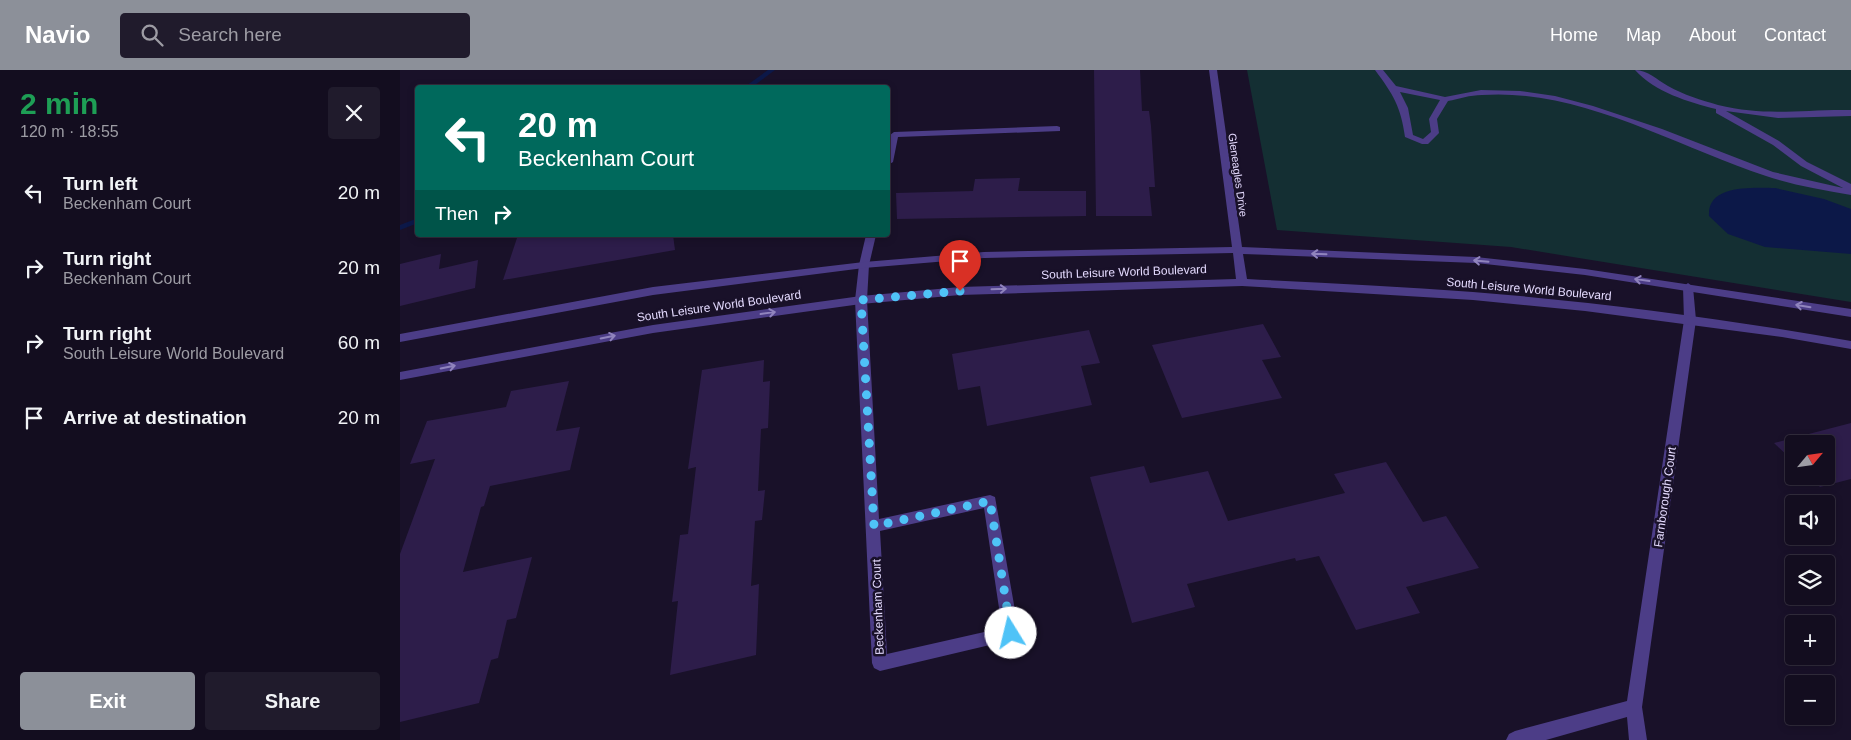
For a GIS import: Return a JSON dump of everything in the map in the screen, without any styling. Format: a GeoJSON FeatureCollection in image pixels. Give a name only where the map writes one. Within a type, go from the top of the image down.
{"type":"FeatureCollection","features":[{"type":"Feature","properties":{"kind":"street","name":"Gleneagles Drive"},"geometry":{"type":"LineString","coordinates":[[1213,70],[1242,282]]}},
{"type":"Feature","properties":{"kind":"street"},"geometry":{"type":"LineString","coordinates":[[1379,70],[1394,88],[1405,109],[1409,137],[1425,142],[1435,133],[1433,119],[1444,99]]}},
{"type":"Feature","properties":{"kind":"street"},"geometry":{"type":"LineString","coordinates":[[1639,70],[1675,93],[1724,108],[1768,115],[1851,113]]}},
{"type":"Feature","properties":{"kind":"street"},"geometry":{"type":"LineString","coordinates":[[1394,88],[1444,99],[1485,92],[1540,96],[1613,115],[1761,171],[1812,186],[1851,192]]}},
{"type":"Feature","properties":{"kind":"street"},"geometry":{"type":"LineString","coordinates":[[1697,100],[1776,143],[1804,164],[1851,188]]}},
{"type":"Feature","properties":{"kind":"street"},"geometry":{"type":"LineString","coordinates":[[890,153],[894,135],[1057,130]]}},
{"type":"Feature","properties":{"kind":"street","name":"Beckenham Court"},"geometry":{"type":"LineString","coordinates":[[871,237],[864,264],[861,300],[880,663],[1011,633],[990,501],[874,526]]}},
{"type":"Feature","properties":{"kind":"street","name":"South Leisure World Boulevard"},"geometry":{"type":"LineString","coordinates":[[400,338],[653,291],[864,264],[984,255],[1237,250],[1476,260],[1584,272],[1851,314]]}},
{"type":"Feature","properties":{"kind":"street","name":"South Leisure World Boulevard"},"geometry":{"type":"LineString","coordinates":[[400,376],[653,328],[861,300],[960,291],[1242,282],[1473,296],[1690,320],[1782,332],[1851,345]]}},
{"type":"Feature","properties":{"kind":"street","name":"Farnborough Court"},"geometry":{"type":"LineString","coordinates":[[1638,740],[1634,707],[1690,320],[1688,287]]}},
{"type":"Feature","properties":{"kind":"street"},"geometry":{"type":"LineString","coordinates":[[1515,740],[1634,707]]}},
{"type":"Feature","properties":{"kind":"green space"},"geometry":{"type":"Polygon","coordinates":[[[1247,70],[1851,70],[1851,302],[1511,247],[1277,230],[1247,70]]]}},
{"type":"Feature","properties":{"kind":"shaded area"},"geometry":{"type":"Polygon","coordinates":[[[1744,188],[1775,188],[1824,199],[1851,209],[1851,254],[1765,247],[1728,234],[1709,216],[1710,206],[1715,198],[1723,193],[1744,188]]]}},
{"type":"Feature","properties":{"kind":"building"},"geometry":{"type":"Polygon","coordinates":[[[1094,70],[1140,70],[1142,111],[1149,111],[1151,126],[1155,187],[1149,187],[1152,216],[1096,216],[1094,70]]]}},
{"type":"Feature","properties":{"kind":"building"},"geometry":{"type":"Polygon","coordinates":[[[1020,178],[1018,191],[1086,191],[1086,216],[897,219],[896,193],[973,191],[975,179],[1020,178]]]}},
{"type":"Feature","properties":{"kind":"building"},"geometry":{"type":"Polygon","coordinates":[[[517,237],[673,237],[675,250],[503,280],[517,237]]]}},
{"type":"Feature","properties":{"kind":"building"},"geometry":{"type":"Polygon","coordinates":[[[441,254],[439,269],[478,260],[475,288],[400,306],[400,264],[441,254]]]}},
{"type":"Feature","properties":{"kind":"building"},"geometry":{"type":"Polygon","coordinates":[[[1263,324],[1281,357],[1262,360],[1282,398],[1182,418],[1152,345],[1263,324]]]}},
{"type":"Feature","properties":{"kind":"building"},"geometry":{"type":"Polygon","coordinates":[[[1089,330],[1100,363],[1081,366],[1092,405],[987,426],[980,386],[958,390],[952,354],[1089,330]]]}},
{"type":"Feature","properties":{"kind":"building"},"geometry":{"type":"Polygon","coordinates":[[[764,360],[763,382],[770,381],[768,428],[761,429],[758,491],[765,490],[762,520],[755,521],[751,586],[759,584],[756,655],[670,675],[678,601],[672,602],[680,535],[688,534],[696,467],[688,469],[702,370],[764,360]]]}},
{"type":"Feature","properties":{"kind":"building"},"geometry":{"type":"Polygon","coordinates":[[[569,381],[556,431],[580,427],[570,470],[490,486],[484,506],[481,507],[463,572],[532,557],[516,618],[507,620],[498,658],[491,660],[479,703],[400,722],[400,554],[435,459],[410,464],[427,421],[506,407],[511,391],[569,381]]]}},
{"type":"Feature","properties":{"kind":"building"},"geometry":{"type":"Polygon","coordinates":[[[1851,423],[1851,479],[1835,483],[1835,435],[1805,435],[1851,423]]]}},
{"type":"Feature","properties":{"kind":"building"},"geometry":{"type":"Polygon","coordinates":[[[1785,440],[1785,453],[1774,443],[1785,440]]]}},
{"type":"Feature","properties":{"kind":"building"},"geometry":{"type":"Polygon","coordinates":[[[1386,462],[1423,522],[1446,516],[1479,568],[1406,587],[1420,613],[1356,630],[1319,556],[1296,561],[1295,558],[1187,584],[1195,607],[1132,623],[1090,477],[1144,466],[1150,483],[1208,471],[1228,521],[1345,493],[1334,474],[1386,462]]]}},
{"type":"Feature","properties":{"kind":"waterway"},"geometry":{"type":"LineString","coordinates":[[750,85],[772,70]]}},
{"type":"Feature","properties":{"kind":"waterway"},"geometry":{"type":"LineString","coordinates":[[400,228],[415,221]]}},
{"type":"Feature","properties":{"kind":"route"},"geometry":{"type":"LineString","coordinates":[[960,291],[861,300],[874,526],[990,501],[1011,633]]}}]}
